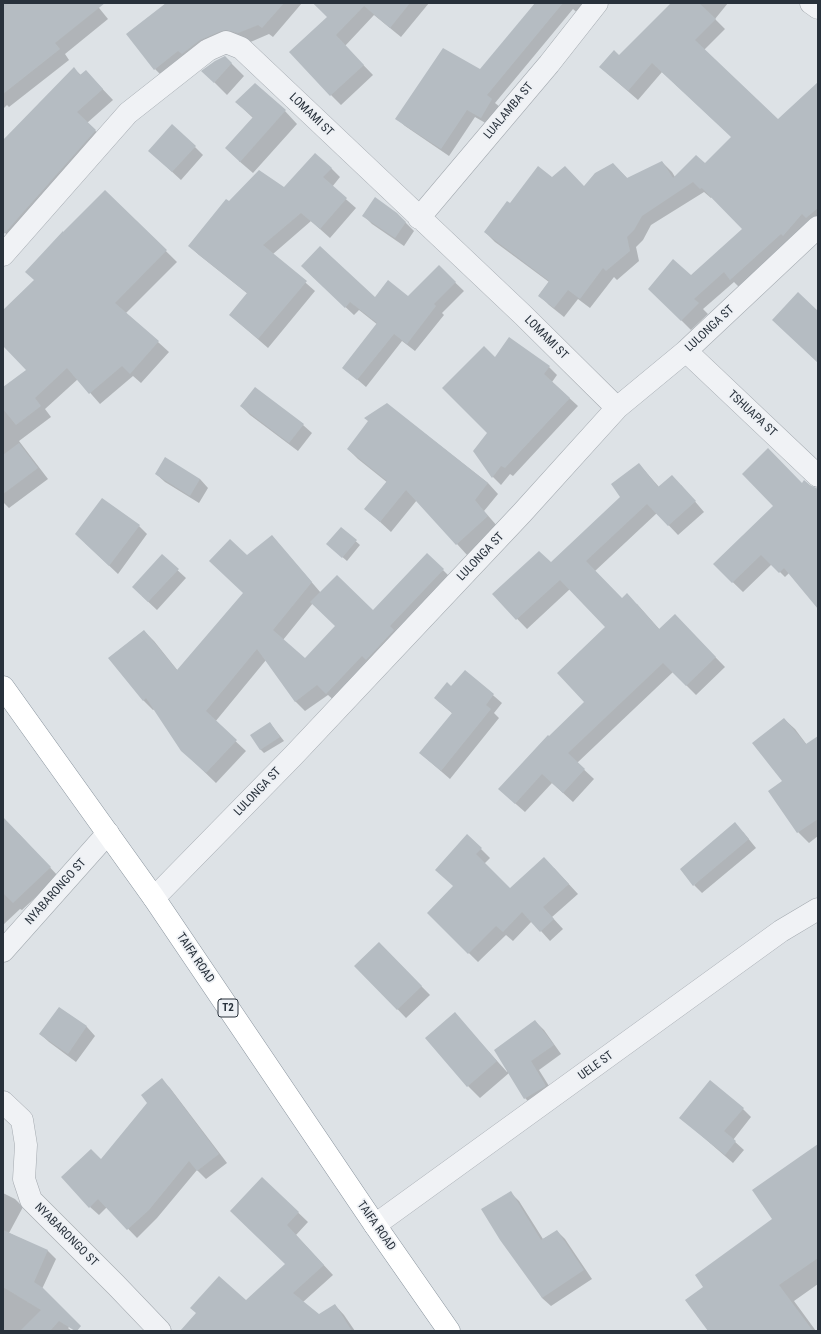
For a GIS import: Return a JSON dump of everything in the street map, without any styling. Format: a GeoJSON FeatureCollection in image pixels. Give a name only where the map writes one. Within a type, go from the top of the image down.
{"type":"FeatureCollection","features":[{"type":"Feature","properties":{"kind":"highway","name":"TAIFA ROAD"},"geometry":{"type":"LineString","coordinates":[[3,687],[154,898],[375,1225],[449,1331]]}},
{"type":"Feature","properties":{"kind":"street","name":"LUALAMBA ST"},"geometry":{"type":"LineString","coordinates":[[419,218],[549,64],[597,3]]}},
{"type":"Feature","properties":{"kind":"street"},"geometry":{"type":"LineString","coordinates":[[811,3],[818,8]]}},
{"type":"Feature","properties":{"kind":"street","name":"LOMAMI ST"},"geometry":{"type":"LineString","coordinates":[[3,255],[128,113],[208,50],[226,42],[241,48],[523,315],[617,408]]}},
{"type":"Feature","properties":{"kind":"street","name":"LULONGA ST"},"geometry":{"type":"LineString","coordinates":[[154,898],[293,756],[522,514],[617,408],[686,351],[818,227]]}},
{"type":"Feature","properties":{"kind":"street","name":"TSHUAPA ST"},"geometry":{"type":"LineString","coordinates":[[686,351],[818,476]]}},
{"type":"Feature","properties":{"kind":"street","name":"NYABARONGO ST"},"geometry":{"type":"LineString","coordinates":[[3,951],[108,833]]}},
{"type":"Feature","properties":{"kind":"street","name":"UELE ST"},"geometry":{"type":"LineString","coordinates":[[375,1225],[775,936],[818,908]]}},
{"type":"Feature","properties":{"kind":"street","name":"NYABARONGO ST"},"geometry":{"type":"LineString","coordinates":[[3,1102],[22,1120],[26,1145],[24,1179],[31,1200],[160,1331]]}},
{"type":"Feature","properties":{"kind":"building"},"geometry":{"type":"Polygon","coordinates":[[[3,3],[105,3],[55,43],[60,49],[3,94],[3,3]]]}},
{"type":"Feature","properties":{"kind":"building"},"geometry":{"type":"Polygon","coordinates":[[[166,3],[284,3],[262,28],[258,25],[238,33],[226,30],[221,31],[200,40],[182,54],[178,51],[154,70],[126,34],[166,3]]]}},
{"type":"Feature","properties":{"kind":"building"},"geometry":{"type":"Polygon","coordinates":[[[313,3],[410,3],[390,28],[364,6],[336,35],[364,65],[330,96],[289,52],[327,17],[313,3]]]}},
{"type":"Feature","properties":{"kind":"building"},"geometry":{"type":"Polygon","coordinates":[[[535,3],[563,3],[487,95],[492,99],[481,118],[467,110],[441,149],[395,119],[443,48],[480,69],[535,3]]]}},
{"type":"Feature","properties":{"kind":"building"},"geometry":{"type":"Polygon","coordinates":[[[671,3],[699,3],[716,19],[695,40],[778,119],[818,82],[818,208],[806,218],[802,214],[783,236],[781,234],[730,280],[724,272],[694,299],[699,303],[681,321],[648,289],[673,259],[691,275],[742,229],[702,188],[700,189],[693,182],[642,216],[634,230],[627,237],[630,251],[606,271],[603,268],[580,299],[568,290],[554,308],[538,296],[549,281],[484,232],[507,201],[510,203],[538,166],[552,177],[565,166],[584,186],[595,173],[613,163],[627,178],[662,161],[673,178],[696,155],[705,163],[731,137],[652,63],[628,91],[599,67],[614,50],[619,55],[671,3]]]}},
{"type":"Feature","properties":{"kind":"building"},"geometry":{"type":"Polygon","coordinates":[[[225,56],[232,63],[214,83],[201,71],[225,56]]]}},
{"type":"Feature","properties":{"kind":"building"},"geometry":{"type":"Polygon","coordinates":[[[74,67],[80,75],[86,70],[103,89],[77,112],[96,130],[3,235],[3,140],[74,67]]]}},
{"type":"Feature","properties":{"kind":"building"},"geometry":{"type":"Polygon","coordinates":[[[255,83],[286,110],[240,162],[225,148],[253,117],[235,102],[255,83]]]}},
{"type":"Feature","properties":{"kind":"building"},"geometry":{"type":"Polygon","coordinates":[[[172,124],[196,146],[172,172],[148,151],[172,124]]]}},
{"type":"Feature","properties":{"kind":"building"},"geometry":{"type":"Polygon","coordinates":[[[315,153],[332,168],[323,177],[347,198],[320,229],[301,213],[263,245],[307,281],[258,339],[229,315],[247,293],[188,246],[226,199],[229,201],[259,170],[284,187],[315,153]]]}},
{"type":"Feature","properties":{"kind":"building"},"geometry":{"type":"Polygon","coordinates":[[[105,190],[167,250],[115,303],[159,341],[130,374],[122,366],[89,394],[67,368],[35,398],[41,406],[16,425],[3,409],[3,387],[26,370],[3,346],[3,310],[34,280],[25,272],[63,231],[105,190]]]}},
{"type":"Feature","properties":{"kind":"building"},"geometry":{"type":"Polygon","coordinates":[[[375,197],[397,213],[406,222],[395,238],[362,216],[375,197]]]}},
{"type":"Feature","properties":{"kind":"building"},"geometry":{"type":"Polygon","coordinates":[[[320,246],[375,297],[388,280],[408,296],[439,265],[456,282],[434,304],[436,306],[407,344],[394,334],[357,380],[342,368],[377,323],[350,302],[345,308],[301,266],[320,246]]]}},
{"type":"Feature","properties":{"kind":"building"},"geometry":{"type":"Polygon","coordinates":[[[798,292],[818,311],[818,363],[772,320],[798,292]]]}},
{"type":"Feature","properties":{"kind":"building"},"geometry":{"type":"Polygon","coordinates":[[[509,337],[550,366],[544,374],[570,398],[505,468],[501,466],[492,478],[473,451],[487,433],[442,388],[484,346],[495,357],[509,337]]]}},
{"type":"Feature","properties":{"kind":"building"},"geometry":{"type":"Polygon","coordinates":[[[255,387],[304,424],[289,443],[240,406],[255,387]]]}},
{"type":"Feature","properties":{"kind":"building"},"geometry":{"type":"Polygon","coordinates":[[[387,403],[488,483],[475,500],[488,516],[456,545],[406,490],[380,522],[364,509],[387,481],[347,449],[368,421],[364,418],[387,403]]]}},
{"type":"Feature","properties":{"kind":"building"},"geometry":{"type":"Polygon","coordinates":[[[19,443],[38,468],[3,494],[3,455],[19,443]]]}},
{"type":"Feature","properties":{"kind":"building"},"geometry":{"type":"Polygon","coordinates":[[[768,448],[802,483],[804,480],[818,489],[818,609],[784,568],[779,573],[761,555],[732,583],[713,564],[773,506],[742,474],[768,448]]]}},
{"type":"Feature","properties":{"kind":"building"},"geometry":{"type":"Polygon","coordinates":[[[165,457],[200,479],[190,496],[155,474],[165,457]]]}},
{"type":"Feature","properties":{"kind":"building"},"geometry":{"type":"Polygon","coordinates":[[[639,463],[658,487],[672,475],[696,501],[668,526],[647,504],[586,561],[622,598],[627,593],[659,629],[675,614],[716,657],[686,686],[663,663],[568,753],[585,769],[563,793],[542,774],[515,804],[498,789],[548,735],[549,736],[584,702],[557,673],[605,627],[560,580],[516,620],[492,594],[539,551],[551,562],[620,497],[611,484],[639,463]]]}},
{"type":"Feature","properties":{"kind":"building"},"geometry":{"type":"Polygon","coordinates":[[[102,498],[140,525],[109,566],[75,534],[102,498]]]}},
{"type":"Feature","properties":{"kind":"building"},"geometry":{"type":"Polygon","coordinates":[[[341,527],[357,540],[342,558],[326,544],[341,527]]]}},
{"type":"Feature","properties":{"kind":"building"},"geometry":{"type":"Polygon","coordinates":[[[272,535],[312,582],[273,630],[305,658],[335,626],[310,602],[337,575],[373,610],[427,553],[444,569],[390,626],[394,630],[366,660],[362,656],[326,694],[317,685],[295,702],[257,649],[206,711],[237,740],[206,773],[181,751],[146,698],[143,701],[108,658],[144,630],[177,670],[243,593],[209,561],[230,539],[247,555],[272,535]]]}},
{"type":"Feature","properties":{"kind":"building"},"geometry":{"type":"Polygon","coordinates":[[[162,554],[179,569],[148,602],[132,587],[162,554]]]}},
{"type":"Feature","properties":{"kind":"building"},"geometry":{"type":"Polygon","coordinates":[[[465,670],[494,694],[486,705],[491,709],[441,771],[419,753],[452,713],[434,698],[447,682],[451,686],[465,670]]]}},
{"type":"Feature","properties":{"kind":"building"},"geometry":{"type":"Polygon","coordinates":[[[784,718],[806,744],[818,736],[818,819],[797,833],[768,791],[782,781],[752,743],[784,718]]]}},
{"type":"Feature","properties":{"kind":"building"},"geometry":{"type":"Polygon","coordinates":[[[270,722],[280,737],[260,750],[250,735],[270,722]]]}},
{"type":"Feature","properties":{"kind":"building"},"geometry":{"type":"Polygon","coordinates":[[[3,817],[51,867],[13,903],[3,893],[3,817]]]}},
{"type":"Feature","properties":{"kind":"building"},"geometry":{"type":"Polygon","coordinates":[[[735,822],[749,839],[693,886],[680,869],[735,822]]]}},
{"type":"Feature","properties":{"kind":"building"},"geometry":{"type":"Polygon","coordinates":[[[467,834],[482,848],[476,854],[510,888],[544,857],[569,884],[543,907],[554,919],[540,932],[522,912],[503,932],[496,926],[468,954],[427,913],[453,886],[435,870],[467,834]]]}},
{"type":"Feature","properties":{"kind":"building"},"geometry":{"type":"Polygon","coordinates":[[[379,942],[422,986],[397,1010],[354,966],[379,942]]]}},
{"type":"Feature","properties":{"kind":"building"},"geometry":{"type":"Polygon","coordinates":[[[59,1007],[87,1026],[68,1054],[39,1034],[59,1007]]]}},
{"type":"Feature","properties":{"kind":"building"},"geometry":{"type":"Polygon","coordinates":[[[455,1012],[497,1061],[467,1087],[425,1038],[455,1012]]]}},
{"type":"Feature","properties":{"kind":"building"},"geometry":{"type":"Polygon","coordinates":[[[535,1020],[554,1045],[531,1061],[546,1086],[524,1099],[494,1050],[535,1020]]]}},
{"type":"Feature","properties":{"kind":"building"},"geometry":{"type":"Polygon","coordinates":[[[162,1078],[219,1154],[197,1171],[189,1161],[149,1210],[127,1230],[98,1199],[89,1208],[61,1177],[91,1149],[101,1159],[147,1103],[141,1095],[162,1078]]]}},
{"type":"Feature","properties":{"kind":"building"},"geometry":{"type":"Polygon","coordinates":[[[710,1080],[744,1108],[724,1131],[736,1141],[725,1155],[679,1118],[710,1080]]]}},
{"type":"Feature","properties":{"kind":"building"},"geometry":{"type":"Polygon","coordinates":[[[818,1144],[818,1258],[779,1285],[813,1331],[708,1331],[685,1300],[703,1287],[695,1275],[772,1219],[752,1190],[818,1144]]]}},
{"type":"Feature","properties":{"kind":"building"},"geometry":{"type":"Polygon","coordinates":[[[262,1177],[299,1212],[287,1225],[324,1265],[293,1293],[319,1314],[335,1304],[352,1331],[180,1331],[196,1313],[190,1308],[219,1276],[246,1300],[285,1264],[230,1211],[262,1177]]]}},
{"type":"Feature","properties":{"kind":"building"},"geometry":{"type":"Polygon","coordinates":[[[511,1191],[541,1240],[557,1230],[584,1270],[542,1298],[500,1240],[481,1209],[511,1191]]]}},
{"type":"Feature","properties":{"kind":"building"},"geometry":{"type":"Polygon","coordinates":[[[3,1230],[48,1250],[34,1282],[43,1288],[81,1326],[77,1331],[59,1321],[50,1331],[20,1331],[41,1310],[3,1287],[3,1230]]]}}]}
